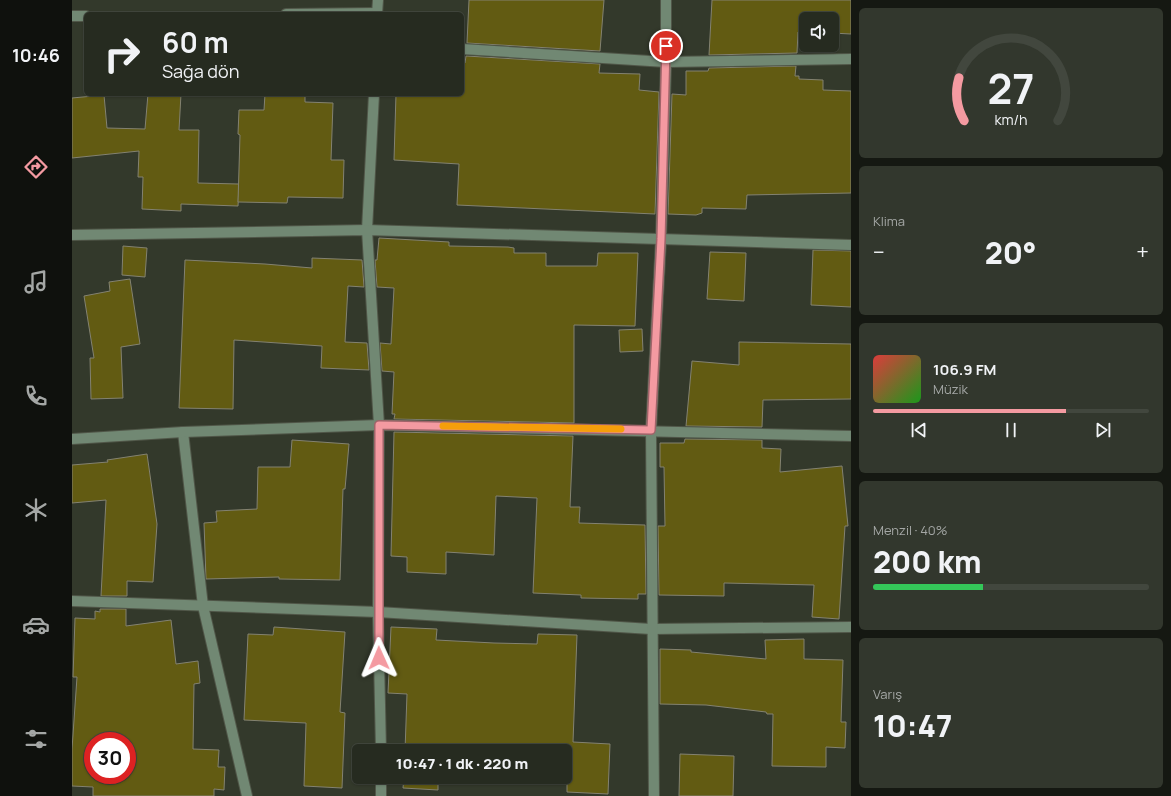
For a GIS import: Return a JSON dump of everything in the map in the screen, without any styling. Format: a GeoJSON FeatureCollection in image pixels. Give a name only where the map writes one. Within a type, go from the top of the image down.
{"type":"FeatureCollection","features":[{"type":"Feature","properties":{"kind":"street"},"geometry":{"type":"LineString","coordinates":[[377,12],[378,0]]}},
{"type":"Feature","properties":{"kind":"street"},"geometry":{"type":"LineString","coordinates":[[654,796],[651,430],[661,239],[666,62],[666,0]]}},
{"type":"Feature","properties":{"kind":"street"},"geometry":{"type":"LineString","coordinates":[[72,16],[84,16]]}},
{"type":"Feature","properties":{"kind":"street"},"geometry":{"type":"LineString","coordinates":[[464,50],[666,62],[851,59]]}},
{"type":"Feature","properties":{"kind":"street"},"geometry":{"type":"LineString","coordinates":[[374,96],[368,230],[379,425],[378,612],[381,744]]}},
{"type":"Feature","properties":{"kind":"street"},"geometry":{"type":"LineString","coordinates":[[72,235],[368,230],[851,245]]}},
{"type":"Feature","properties":{"kind":"street"},"geometry":{"type":"LineString","coordinates":[[72,439],[183,432],[379,425],[651,430],[851,436]]}},
{"type":"Feature","properties":{"kind":"street"},"geometry":{"type":"LineString","coordinates":[[183,432],[203,606],[247,796]]}},
{"type":"Feature","properties":{"kind":"street"},"geometry":{"type":"LineString","coordinates":[[72,601],[378,612],[652,629],[851,627]]}},
{"type":"Feature","properties":{"kind":"street"},"geometry":{"type":"LineString","coordinates":[[381,784],[381,796]]}},
{"type":"Feature","properties":{"kind":"building"},"geometry":{"type":"Polygon","coordinates":[[[469,0],[604,0],[600,51],[467,43],[469,0]]]}},
{"type":"Feature","properties":{"kind":"building"},"geometry":{"type":"Polygon","coordinates":[[[712,0],[851,0],[851,34],[839,33],[839,12],[799,12],[797,53],[709,55],[712,0]]]}},
{"type":"Feature","properties":{"kind":"building"},"geometry":{"type":"Polygon","coordinates":[[[466,56],[600,64],[599,73],[640,74],[639,90],[659,92],[655,214],[457,205],[459,164],[394,160],[396,96],[464,96],[466,56]]]}},
{"type":"Feature","properties":{"kind":"building"},"geometry":{"type":"Polygon","coordinates":[[[796,66],[795,76],[799,76],[799,79],[823,80],[823,90],[851,91],[851,193],[747,195],[746,209],[702,208],[702,213],[696,215],[668,214],[672,94],[686,95],[686,71],[708,71],[709,68],[796,66]]]}},
{"type":"Feature","properties":{"kind":"building"},"geometry":{"type":"Polygon","coordinates":[[[104,96],[107,128],[145,129],[148,96],[181,96],[179,130],[199,130],[198,183],[239,184],[238,206],[181,204],[181,211],[142,209],[143,177],[138,177],[139,151],[72,158],[72,98],[104,96]]]}},
{"type":"Feature","properties":{"kind":"building"},"geometry":{"type":"Polygon","coordinates":[[[265,96],[305,96],[305,102],[333,103],[331,160],[344,160],[343,198],[288,197],[287,203],[238,202],[240,135],[238,134],[239,110],[264,110],[265,96]]]}},
{"type":"Feature","properties":{"kind":"building"},"geometry":{"type":"Polygon","coordinates":[[[379,238],[449,242],[449,246],[508,247],[514,248],[514,253],[546,253],[546,266],[597,266],[598,253],[638,253],[635,326],[574,325],[574,423],[394,419],[395,414],[392,414],[394,372],[382,371],[380,343],[391,344],[394,288],[377,287],[375,260],[377,260],[379,238]]]}},
{"type":"Feature","properties":{"kind":"building"},"geometry":{"type":"Polygon","coordinates":[[[123,246],[147,248],[145,277],[122,275],[123,246]]]}},
{"type":"Feature","properties":{"kind":"building"},"geometry":{"type":"Polygon","coordinates":[[[813,250],[851,251],[851,307],[811,305],[813,250]]]}},
{"type":"Feature","properties":{"kind":"building"},"geometry":{"type":"Polygon","coordinates":[[[710,252],[746,253],[744,301],[707,299],[710,252]]]}},
{"type":"Feature","properties":{"kind":"building"},"geometry":{"type":"Polygon","coordinates":[[[312,258],[362,260],[364,287],[348,286],[345,342],[367,343],[369,370],[321,368],[322,346],[234,340],[233,409],[179,408],[185,260],[312,268],[312,258]]]}},
{"type":"Feature","properties":{"kind":"building"},"geometry":{"type":"Polygon","coordinates":[[[130,279],[140,344],[121,347],[123,398],[91,399],[90,358],[94,358],[84,296],[110,291],[109,282],[130,279]]]}},
{"type":"Feature","properties":{"kind":"building"},"geometry":{"type":"Polygon","coordinates":[[[642,329],[643,351],[620,352],[619,330],[642,329]]]}},
{"type":"Feature","properties":{"kind":"building"},"geometry":{"type":"Polygon","coordinates":[[[739,342],[851,344],[851,399],[763,400],[762,427],[686,426],[692,361],[739,365],[739,342]]]}},
{"type":"Feature","properties":{"kind":"building"},"geometry":{"type":"Polygon","coordinates":[[[394,432],[573,436],[570,507],[580,507],[579,523],[645,525],[646,594],[638,594],[638,599],[581,598],[581,595],[533,593],[537,498],[496,496],[494,555],[446,552],[446,574],[407,572],[407,557],[391,556],[394,432]]]}},
{"type":"Feature","properties":{"kind":"building"},"geometry":{"type":"Polygon","coordinates":[[[685,439],[762,440],[762,448],[781,449],[780,472],[842,466],[848,526],[845,526],[839,619],[812,617],[814,585],[724,583],[724,596],[659,595],[658,526],[665,526],[664,467],[660,467],[660,443],[684,443],[685,439]]]}},
{"type":"Feature","properties":{"kind":"building"},"geometry":{"type":"Polygon","coordinates":[[[292,440],[349,444],[345,489],[343,489],[340,580],[279,579],[279,577],[206,579],[204,523],[217,522],[216,511],[257,509],[258,467],[290,467],[292,440]]]}},
{"type":"Feature","properties":{"kind":"building"},"geometry":{"type":"Polygon","coordinates":[[[147,454],[157,524],[153,582],[127,581],[127,596],[101,596],[106,500],[72,503],[72,465],[108,462],[107,460],[147,454]]]}},
{"type":"Feature","properties":{"kind":"building"},"geometry":{"type":"Polygon","coordinates":[[[100,609],[126,609],[126,626],[171,620],[176,664],[198,661],[200,683],[194,684],[193,749],[219,750],[218,767],[225,767],[224,790],[214,789],[214,796],[93,796],[93,787],[72,786],[72,749],[77,677],[73,677],[75,618],[95,619],[95,611],[100,612],[100,609]]]}},
{"type":"Feature","properties":{"kind":"building"},"geometry":{"type":"Polygon","coordinates":[[[274,627],[345,632],[340,712],[345,713],[342,788],[304,786],[306,723],[244,720],[248,634],[273,635],[274,627]]]}},
{"type":"Feature","properties":{"kind":"building"},"geometry":{"type":"Polygon","coordinates":[[[391,627],[437,629],[436,640],[494,643],[537,644],[538,634],[577,635],[573,742],[610,744],[608,794],[567,792],[567,784],[572,784],[572,744],[405,744],[407,694],[388,693],[391,627]]]}},
{"type":"Feature","properties":{"kind":"building"},"geometry":{"type":"Polygon","coordinates":[[[804,639],[804,659],[843,660],[841,722],[846,722],[845,748],[826,747],[826,767],[772,766],[773,714],[706,705],[660,704],[660,649],[691,650],[691,652],[766,659],[765,640],[804,639]]]}},
{"type":"Feature","properties":{"kind":"building"},"geometry":{"type":"Polygon","coordinates":[[[680,754],[734,756],[733,796],[679,796],[680,754]]]}},
{"type":"Feature","properties":{"kind":"building"},"geometry":{"type":"Polygon","coordinates":[[[403,784],[438,784],[438,790],[403,788],[403,784]]]}},
{"type":"Feature","properties":{"kind":"slow traffic"},"geometry":{"type":"LineString","coordinates":[[443,426],[621,429]]}},
{"type":"Feature","properties":{"kind":"route"},"geometry":{"type":"LineString","coordinates":[[379,658],[379,425],[651,430],[661,239],[666,46]]}}]}
